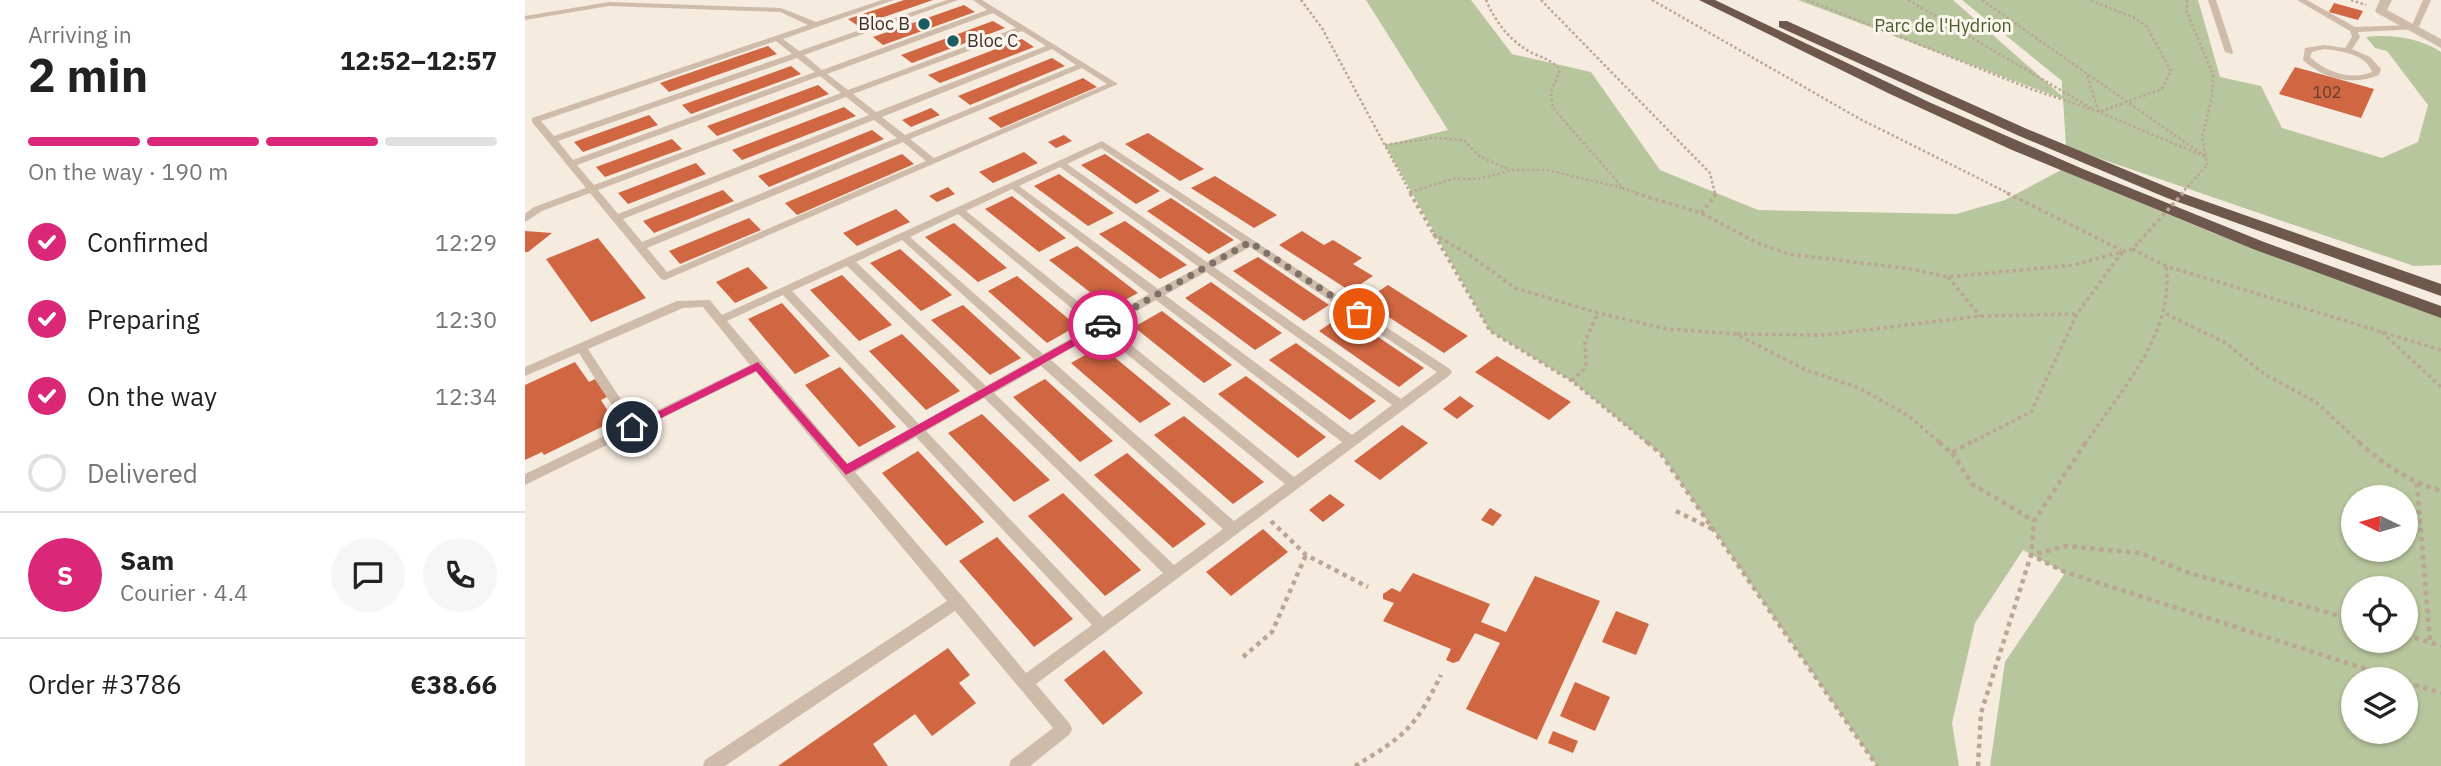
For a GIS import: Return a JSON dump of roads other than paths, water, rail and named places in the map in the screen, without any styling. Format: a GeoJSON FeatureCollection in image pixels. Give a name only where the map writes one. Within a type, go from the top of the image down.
{"type":"FeatureCollection","features":[{"type":"Feature","properties":{"kind":"highway"},"geometry":{"type":"LineString","coordinates":[[1705,0],[1875,82],[2070,169],[2191,219],[2441,312]]}},
{"type":"Feature","properties":{"kind":"highway"},"geometry":{"type":"LineString","coordinates":[[1731,0],[2022,132],[2173,195],[2441,289]]}},
{"type":"Feature","properties":{"kind":"highway"},"geometry":{"type":"LineString","coordinates":[[2070,169],[2265,241],[2441,301]]}},
{"type":"Feature","properties":{"kind":"street"},"geometry":{"type":"LineString","coordinates":[[2383,6],[2441,44]]}},
{"type":"Feature","properties":{"kind":"lane"},"geometry":{"type":"LineString","coordinates":[[890,0],[530,121],[552,141],[664,277],[1114,83],[977,0]]}},
{"type":"Feature","properties":{"kind":"lane"},"geometry":{"type":"LineString","coordinates":[[552,141],[954,0]]}},
{"type":"Feature","properties":{"kind":"lane"},"geometry":{"type":"LineString","coordinates":[[2212,0],[2229,52]]}},
{"type":"Feature","properties":{"kind":"lane"},"geometry":{"type":"LineString","coordinates":[[2301,0],[2353,30],[2357,37],[2347,51]]}},
{"type":"Feature","properties":{"kind":"lane"},"geometry":{"type":"LineString","coordinates":[[2353,30],[2415,27],[2427,0]]}},
{"type":"Feature","properties":{"kind":"lane"},"geometry":{"type":"LineString","coordinates":[[525,18],[609,4],[781,10],[815,25]]}},
{"type":"Feature","properties":{"kind":"lane"},"geometry":{"type":"LineString","coordinates":[[571,164],[994,10]]}},
{"type":"Feature","properties":{"kind":"lane"},"geometry":{"type":"LineString","coordinates":[[525,219],[538,209],[593,191],[1023,28]]}},
{"type":"Feature","properties":{"kind":"lane"},"geometry":{"type":"LineString","coordinates":[[777,38],[933,162]]}},
{"type":"Feature","properties":{"kind":"lane"},"geometry":{"type":"LineString","coordinates":[[616,218],[1053,46]]}},
{"type":"Feature","properties":{"kind":"lane"},"geometry":{"type":"LineString","coordinates":[[2315,48],[2347,51],[2368,59],[2378,69],[2376,73],[2363,78],[2340,76],[2318,68],[2306,58],[2305,53],[2315,48]]}},
{"type":"Feature","properties":{"kind":"lane"},"geometry":{"type":"LineString","coordinates":[[640,247],[1083,65]]}},
{"type":"Feature","properties":{"kind":"lane"},"geometry":{"type":"LineString","coordinates":[[720,320],[1102,144],[1446,372],[1025,683]]}},
{"type":"Feature","properties":{"kind":"lane"},"geometry":{"type":"LineString","coordinates":[[1060,163],[1401,405]]}},
{"type":"Feature","properties":{"kind":"lane"},"geometry":{"type":"LineString","coordinates":[[1012,185],[1352,442]]}},
{"type":"Feature","properties":{"kind":"lane"},"geometry":{"type":"LineString","coordinates":[[959,210],[1294,484]]}},
{"type":"Feature","properties":{"kind":"lane"},"geometry":{"type":"LineString","coordinates":[[903,236],[1233,529]]}},
{"type":"Feature","properties":{"kind":"lane"},"geometry":{"type":"LineString","coordinates":[[846,471],[1250,242]]}},
{"type":"Feature","properties":{"kind":"lane"},"geometry":{"type":"LineString","coordinates":[[849,261],[1173,573]]}},
{"type":"Feature","properties":{"kind":"lane"},"geometry":{"type":"LineString","coordinates":[[785,290],[1102,626]]}},
{"type":"Feature","properties":{"kind":"lane"},"geometry":{"type":"LineString","coordinates":[[525,372],[681,304],[706,303],[1064,729],[1017,766]]}},
{"type":"Feature","properties":{"kind":"lane"},"geometry":{"type":"LineString","coordinates":[[581,346],[632,427]]}},
{"type":"Feature","properties":{"kind":"lane"},"geometry":{"type":"LineString","coordinates":[[525,480],[758,366]]}},
{"type":"Feature","properties":{"kind":"lane"},"geometry":{"type":"LineString","coordinates":[[711,766],[958,601]]}},
{"type":"Feature","properties":{"kind":"place","name":"Bloc B"},"geometry":{"type":"Point","coordinates":[924,24]}},
{"type":"Feature","properties":{"kind":"place","name":"Bloc C"},"geometry":{"type":"Point","coordinates":[953,41]}},
{"type":"Feature","properties":{"kind":"park label","name":"Parc de l'Hydrion"},"geometry":{"type":"Point","coordinates":[1943,26]}}]}
